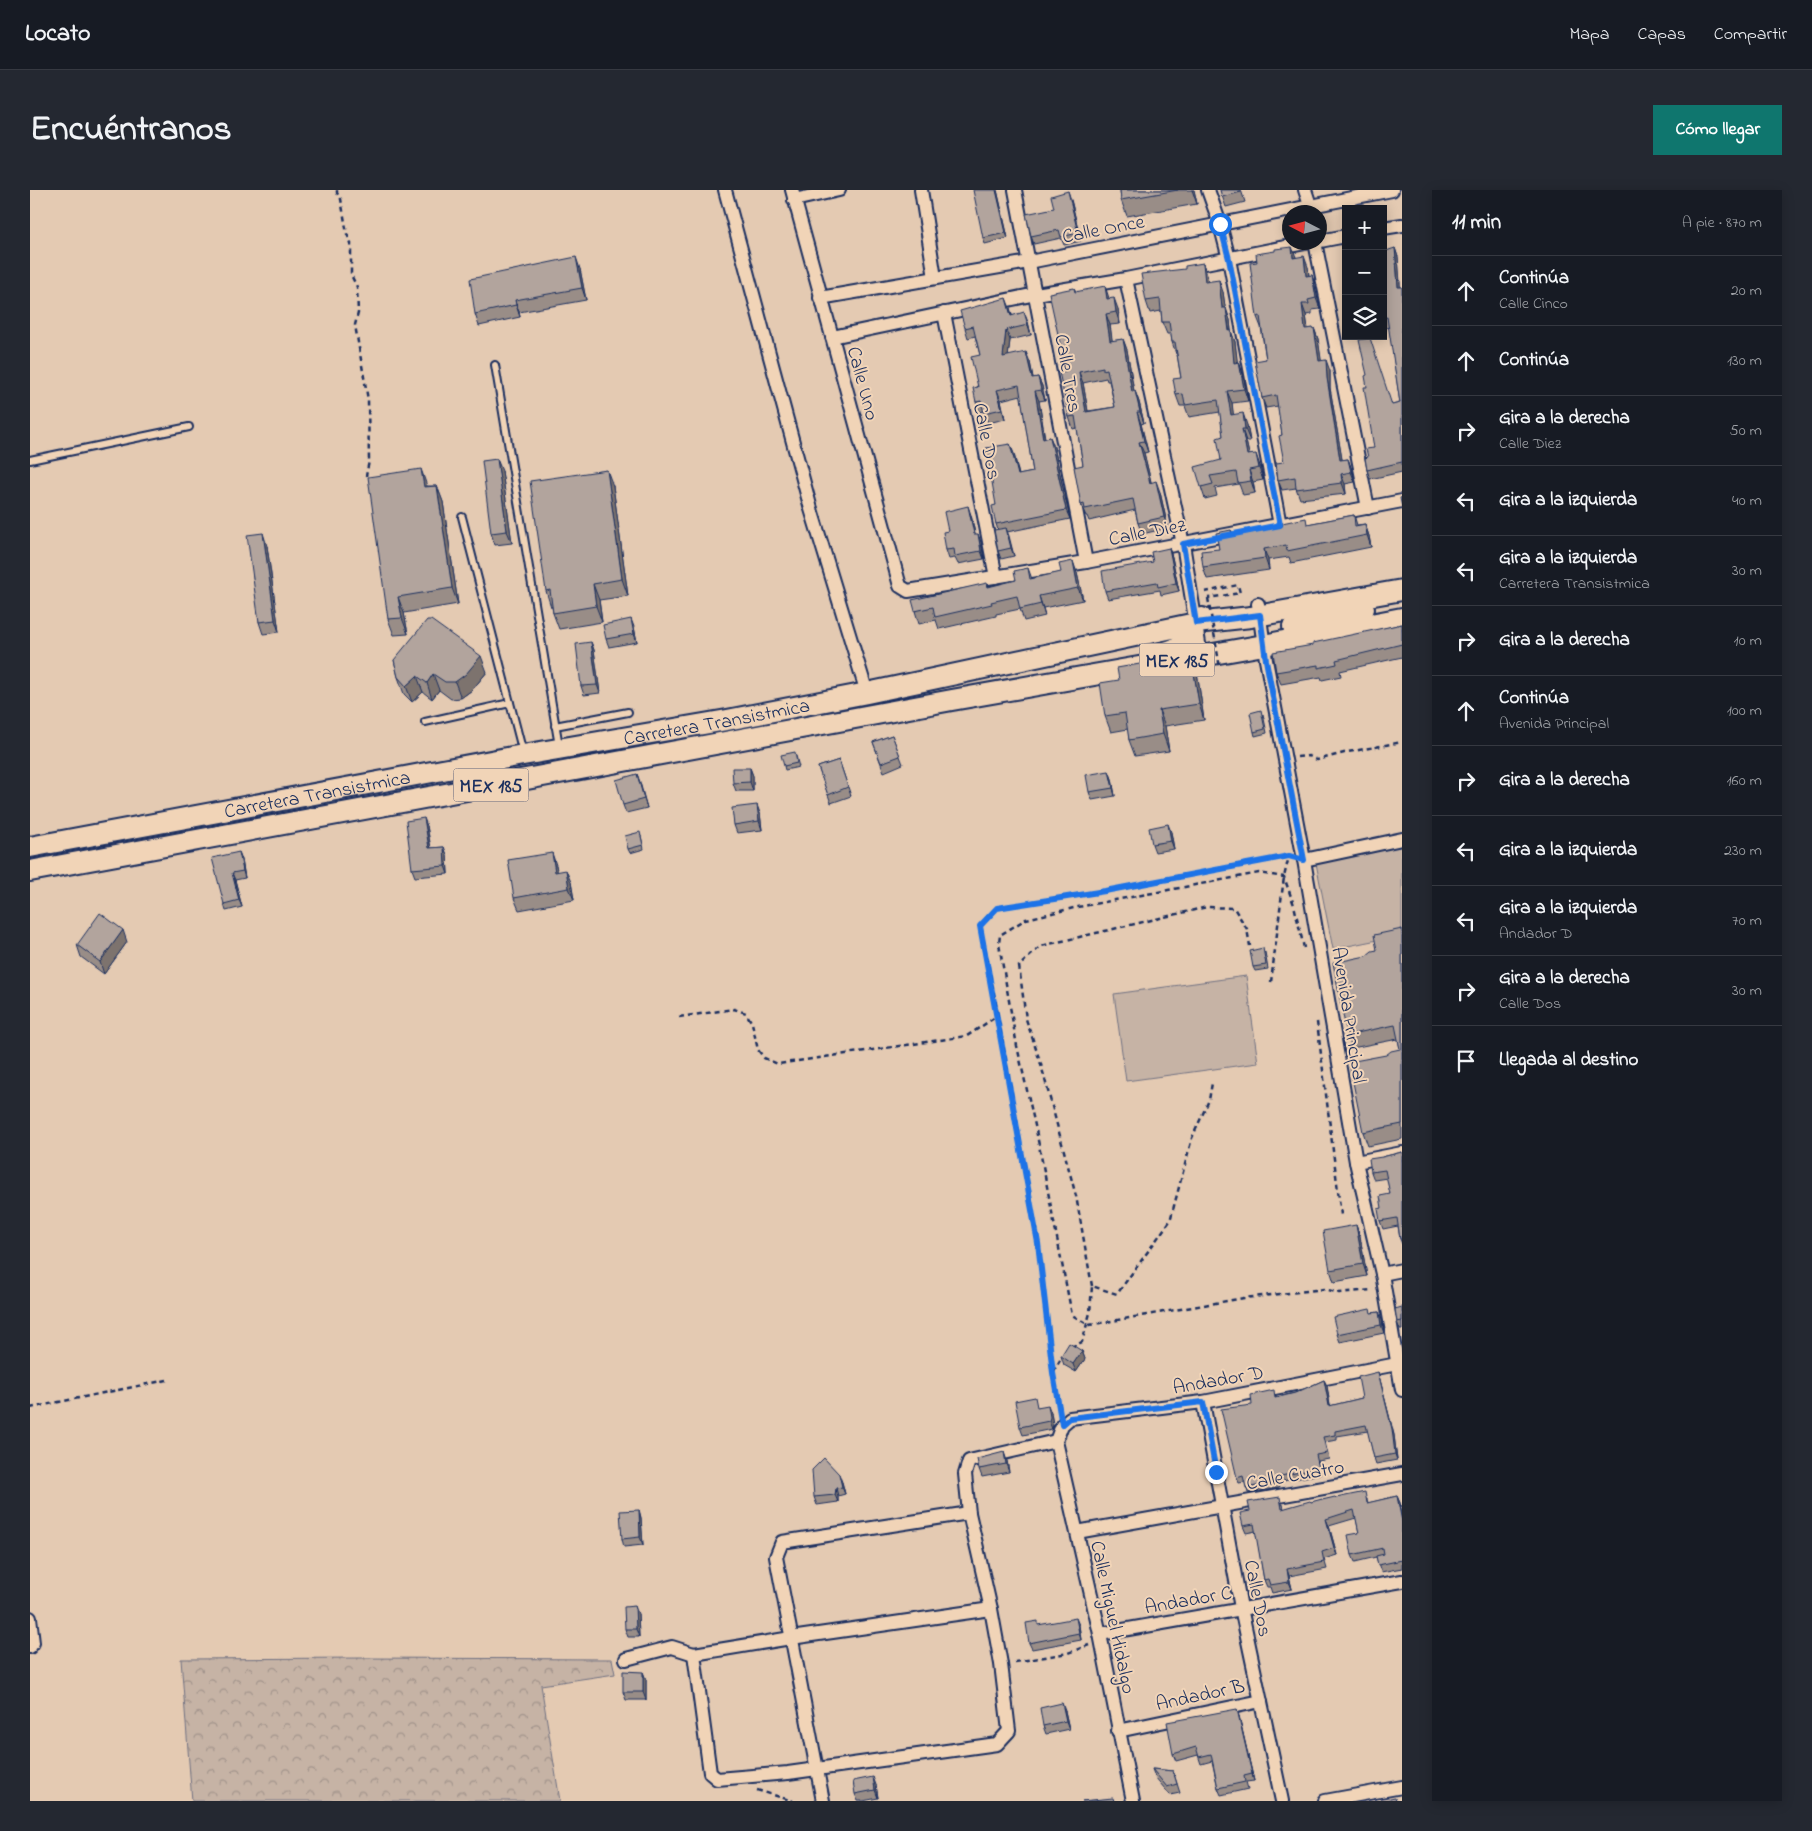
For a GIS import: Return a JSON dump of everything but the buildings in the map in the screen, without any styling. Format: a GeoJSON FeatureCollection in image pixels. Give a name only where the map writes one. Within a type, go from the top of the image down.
{"type":"FeatureCollection","features":[{"type":"Feature","properties":{"kind":"main road"},"geometry":{"type":"LineString","coordinates":[[1064,680],[1079,671],[1176,649],[1184,642],[1196,623],[1209,612],[1259,609],[1367,584],[1399,590]]}},
{"type":"Feature","properties":{"kind":"main road"},"geometry":{"type":"LineString","coordinates":[[1264,645],[1274,631],[1369,608],[1399,590]]}},
{"type":"Feature","properties":{"kind":"main road","name":"Carretera Transistmica"},"geometry":{"type":"LineString","coordinates":[[30,871],[1064,680],[1264,645],[1402,618]]}},
{"type":"Feature","properties":{"kind":"main road","name":"Carretera Transistmica"},"geometry":{"type":"LineString","coordinates":[[30,848],[867,693],[1196,623]]}},
{"type":"Feature","properties":{"kind":"street"},"geometry":{"type":"LineString","coordinates":[[725,190],[811,509],[867,693]]}},
{"type":"Feature","properties":{"kind":"street"},"geometry":{"type":"LineString","coordinates":[[793,195],[840,190]]}},
{"type":"Feature","properties":{"kind":"street"},"geometry":{"type":"LineString","coordinates":[[921,190],[935,278]]}},
{"type":"Feature","properties":{"kind":"street","name":"Calle Tres"},"geometry":{"type":"LineString","coordinates":[[1015,190],[1086,562]]}},
{"type":"Feature","properties":{"kind":"street"},"geometry":{"type":"LineString","coordinates":[[1208,190],[1220,224],[1229,259],[1280,525]]}},
{"type":"Feature","properties":{"kind":"street"},"geometry":{"type":"LineString","coordinates":[[1305,190],[1310,205]]}},
{"type":"Feature","properties":{"kind":"street","name":"Calle Once"},"geometry":{"type":"LineString","coordinates":[[1310,205],[1392,190]]}},
{"type":"Feature","properties":{"kind":"street","name":"Calle Uno"},"geometry":{"type":"LineString","coordinates":[[793,195],[900,586]]}},
{"type":"Feature","properties":{"kind":"street","name":"Calle Once"},"geometry":{"type":"LineString","coordinates":[[820,298],[1029,262],[1282,211]]}},
{"type":"Feature","properties":{"kind":"street"},"geometry":{"type":"LineString","coordinates":[[1387,227],[1402,225]]}},
{"type":"Feature","properties":{"kind":"street"},"geometry":{"type":"LineString","coordinates":[[1327,240],[1342,237]]}},
{"type":"Feature","properties":{"kind":"street"},"geometry":{"type":"LineString","coordinates":[[832,337],[1036,294],[1126,279],[1282,248]]}},
{"type":"Feature","properties":{"kind":"street"},"geometry":{"type":"LineString","coordinates":[[1318,250],[1368,508]]}},
{"type":"Feature","properties":{"kind":"street"},"geometry":{"type":"LineString","coordinates":[[1126,279],[1183,544],[1200,656]]}},
{"type":"Feature","properties":{"kind":"street","name":"Calle Dos"},"geometry":{"type":"LineString","coordinates":[[944,313],[996,577]]}},
{"type":"Feature","properties":{"kind":"street","name":"Calle Diez"},"geometry":{"type":"LineString","coordinates":[[900,586],[908,591],[1086,562],[1402,501]]}},
{"type":"Feature","properties":{"kind":"street","name":"Avenida Principal"},"geometry":{"type":"LineString","coordinates":[[1259,609],[1304,860],[1329,970],[1345,1069],[1356,1162],[1382,1274],[1402,1390]]}},
{"type":"Feature","properties":{"kind":"street"},"geometry":{"type":"LineString","coordinates":[[1304,860],[1402,839]]}},
{"type":"Feature","properties":{"kind":"street"},"geometry":{"type":"LineString","coordinates":[[1356,1162],[1402,1154]]}},
{"type":"Feature","properties":{"kind":"street"},"geometry":{"type":"LineString","coordinates":[[1382,1274],[1402,1270]]}},
{"type":"Feature","properties":{"kind":"street","name":"Andador D"},"geometry":{"type":"LineString","coordinates":[[1062,1425],[1070,1418],[1203,1402],[1397,1364]]}},
{"type":"Feature","properties":{"kind":"street","name":"Calle Dos"},"geometry":{"type":"LineString","coordinates":[[1203,1402],[1260,1701],[1282,1801]]}},
{"type":"Feature","properties":{"kind":"street"},"geometry":{"type":"LineString","coordinates":[[694,1654],[710,1773],[717,1779],[788,1773],[997,1744],[1009,1732],[1001,1664],[991,1609],[968,1513],[965,1474],[969,1461],[1056,1441],[1062,1425]]}},
{"type":"Feature","properties":{"kind":"street","name":"Calle Miguel Hidalgo"},"geometry":{"type":"LineString","coordinates":[[1056,1441],[1100,1634],[1133,1801]]}},
{"type":"Feature","properties":{"kind":"street","name":"Calle Cuatro"},"geometry":{"type":"LineString","coordinates":[[1077,1532],[1402,1474]]}},
{"type":"Feature","properties":{"kind":"street"},"geometry":{"type":"LineString","coordinates":[[823,1801],[776,1557],[782,1542],[968,1513]]}},
{"type":"Feature","properties":{"kind":"street","name":"Andador C"},"geometry":{"type":"LineString","coordinates":[[1100,1634],[1402,1581]]}},
{"type":"Feature","properties":{"kind":"street"},"geometry":{"type":"LineString","coordinates":[[626,1659],[672,1647],[694,1654],[991,1609]]}},
{"type":"Feature","properties":{"kind":"street"},"geometry":{"type":"LineString","coordinates":[[30,1618],[32,1642],[30,1647]]}},
{"type":"Feature","properties":{"kind":"street","name":"Andador B"},"geometry":{"type":"LineString","coordinates":[[1118,1731],[1260,1701]]}},
{"type":"Feature","properties":{"kind":"street"},"geometry":{"type":"LineString","coordinates":[[1325,1801],[1402,1787]]}},
{"type":"Feature","properties":{"kind":"lane"},"geometry":{"type":"LineString","coordinates":[[495,365],[559,749]]}},
{"type":"Feature","properties":{"kind":"lane"},"geometry":{"type":"LineString","coordinates":[[30,460],[189,427]]}},
{"type":"Feature","properties":{"kind":"lane"},"geometry":{"type":"LineString","coordinates":[[462,517],[524,755]]}},
{"type":"Feature","properties":{"kind":"lane"},"geometry":{"type":"LineString","coordinates":[[425,722],[510,703]]}},
{"type":"Feature","properties":{"kind":"lane"},"geometry":{"type":"LineString","coordinates":[[555,726],[628,712]]}},
{"type":"Feature","properties":{"kind":"path"},"geometry":{"type":"LineString","coordinates":[[337,190],[341,199],[347,234],[351,243],[351,275],[357,287],[358,313],[355,325],[368,400],[369,461],[366,476]]}},
{"type":"Feature","properties":{"kind":"path"},"geometry":{"type":"LineString","coordinates":[[1191,594],[1238,585],[1240,593],[1208,598],[1220,668]]}},
{"type":"Feature","properties":{"kind":"path"},"geometry":{"type":"LineString","coordinates":[[1286,760],[1308,756],[1318,760],[1348,752],[1402,742]]}},
{"type":"Feature","properties":{"kind":"path"},"geometry":{"type":"LineString","coordinates":[[1062,1425],[1053,1373],[1038,1243],[997,1010],[980,926],[997,908],[1105,891],[1289,856],[1304,860]]}},
{"type":"Feature","properties":{"kind":"path"},"geometry":{"type":"LineString","coordinates":[[1271,982],[1284,877],[1289,856]]}},
{"type":"Feature","properties":{"kind":"path"},"geometry":{"type":"LineString","coordinates":[[1284,877],[1259,872],[1078,907],[1026,919],[1000,935],[999,944],[1008,1001],[1036,1130],[1072,1315],[1089,1326],[1244,1298],[1324,1289],[1339,1293],[1384,1288]]}},
{"type":"Feature","properties":{"kind":"path"},"geometry":{"type":"LineString","coordinates":[[1284,877],[1294,906],[1306,954]]}},
{"type":"Feature","properties":{"kind":"path"},"geometry":{"type":"LineString","coordinates":[[1053,1373],[1067,1351],[1074,1344],[1082,1342],[1090,1312],[1092,1286],[1076,1196],[1040,1061],[1026,1019],[1019,966],[1041,946],[1207,906],[1234,908],[1247,929],[1250,946]]}},
{"type":"Feature","properties":{"kind":"path"},"geometry":{"type":"LineString","coordinates":[[679,1017],[734,1009],[746,1013],[752,1023],[758,1050],[764,1058],[778,1064],[967,1036],[994,1018],[997,1010]]}},
{"type":"Feature","properties":{"kind":"path"},"geometry":{"type":"LineString","coordinates":[[1317,1022],[1340,1214]]}},
{"type":"Feature","properties":{"kind":"path"},"geometry":{"type":"LineString","coordinates":[[1092,1286],[1117,1294],[1170,1221],[1192,1138],[1209,1100],[1212,1083]]}},
{"type":"Feature","properties":{"kind":"path"},"geometry":{"type":"LineString","coordinates":[[30,1408],[167,1380]]}},
{"type":"Feature","properties":{"kind":"path"},"geometry":{"type":"LineString","coordinates":[[1001,1664],[1068,1653],[1089,1645],[1100,1634]]}},
{"type":"Feature","properties":{"kind":"green space"},"geometry":{"type":"Polygon","coordinates":[[[1402,840],[1402,935],[1333,949],[1315,858],[1402,840]]]}},
{"type":"Feature","properties":{"kind":"green space"},"geometry":{"type":"Polygon","coordinates":[[[1246,976],[1258,1063],[1126,1081],[1114,994],[1246,976]]]}},
{"type":"Feature","properties":{"kind":"green space"},"geometry":{"type":"Polygon","coordinates":[[[181,1659],[612,1659],[615,1674],[541,1685],[560,1801],[192,1801],[181,1659]]]}},
{"type":"Feature","properties":{"kind":"route"},"geometry":{"type":"LineString","coordinates":[[1216,1472],[1203,1402],[1070,1418],[1062,1425],[1053,1373],[1038,1243],[997,1010],[980,926],[997,908],[1105,891],[1289,856],[1304,860],[1266,660],[1260,615],[1196,623],[1183,544],[1280,525],[1229,259],[1220,224]]}}]}
